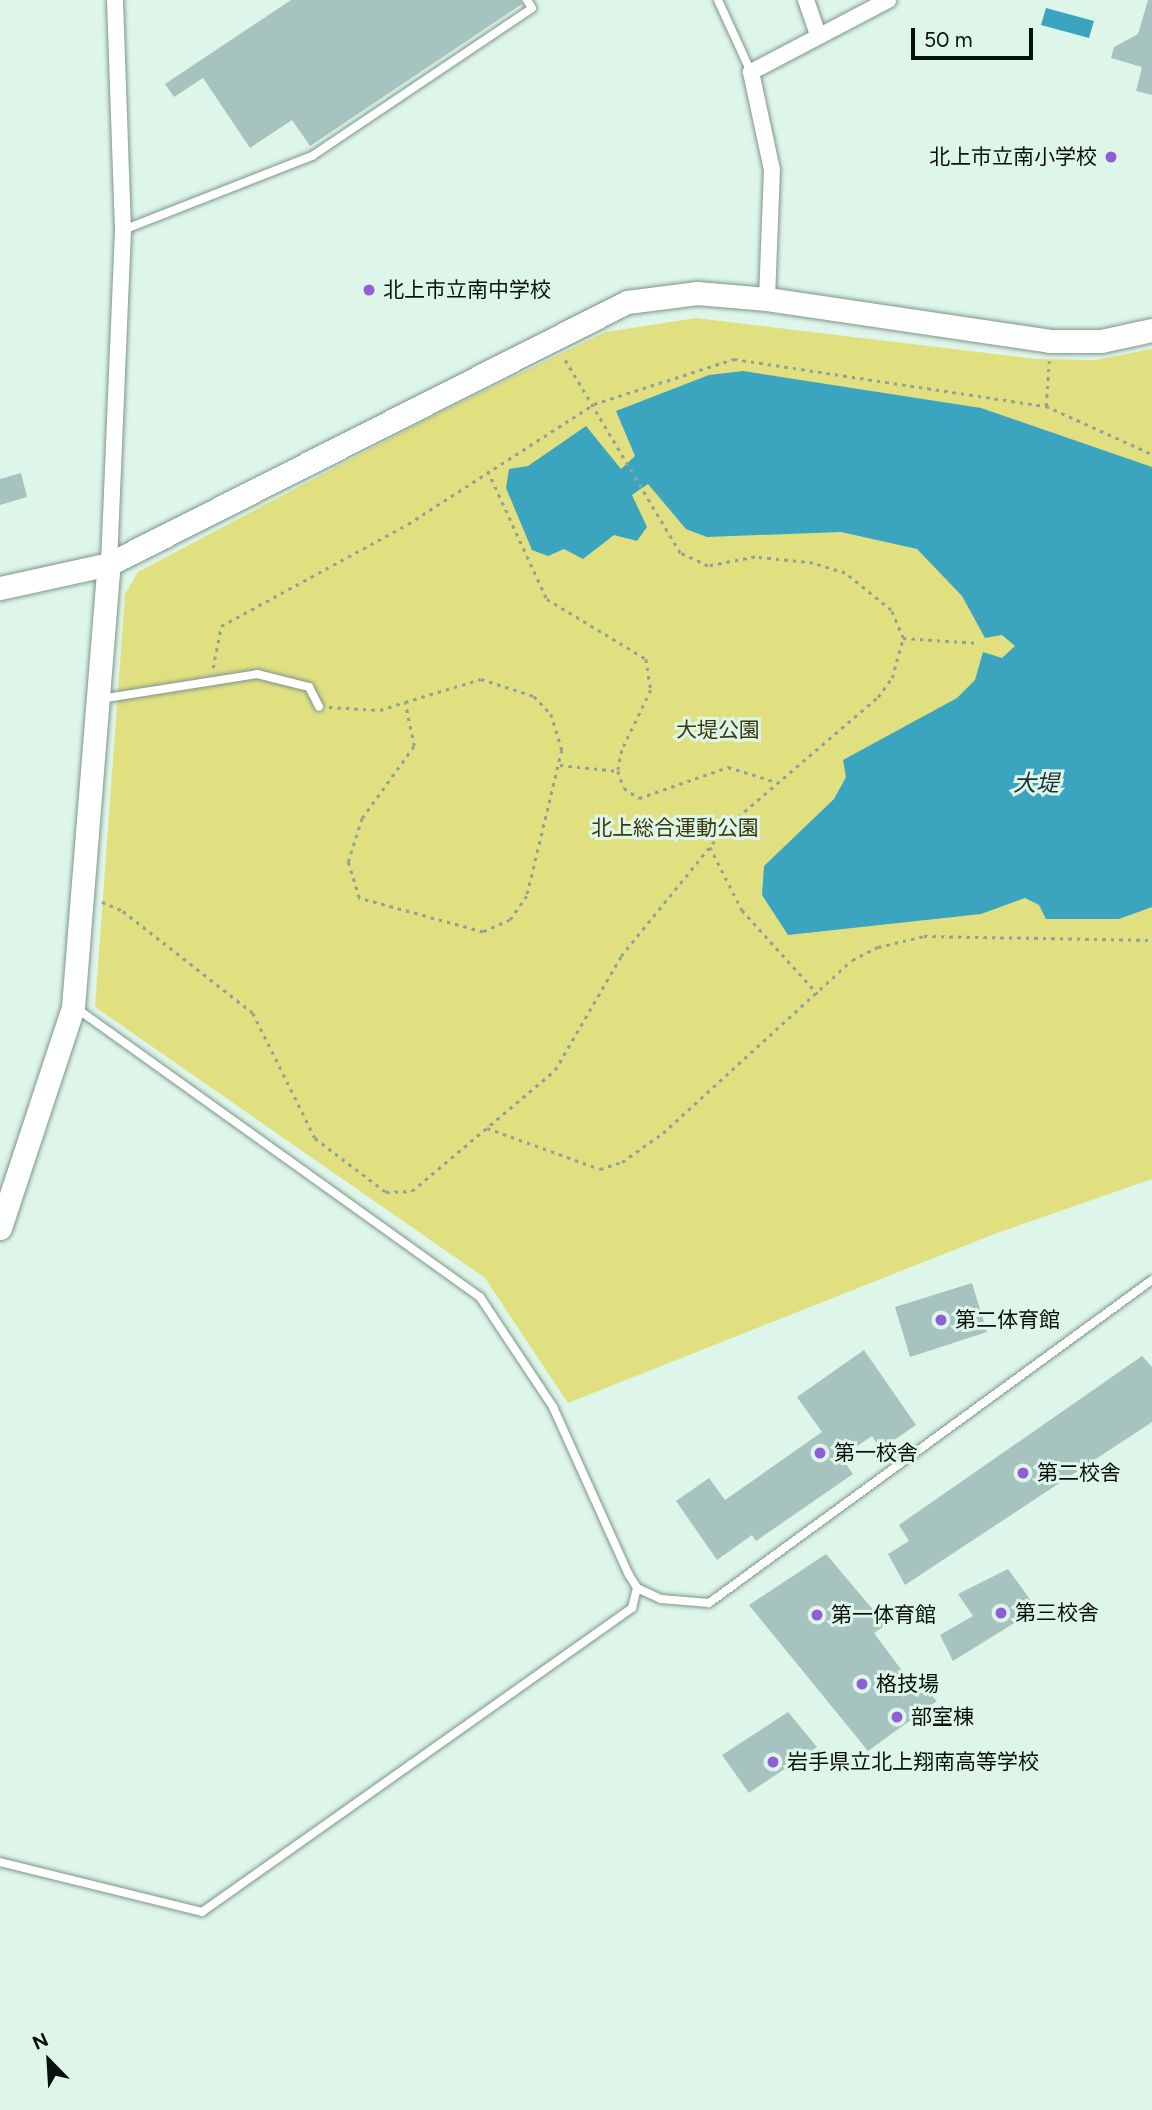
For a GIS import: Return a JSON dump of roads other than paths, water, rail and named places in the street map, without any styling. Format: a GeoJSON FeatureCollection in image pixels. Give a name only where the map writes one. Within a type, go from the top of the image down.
{"type":"FeatureCollection","features":[{"type":"Feature","properties":{"kind":"street"},"geometry":{"type":"LineString","coordinates":[[0,1228],[74,1007],[87,895],[108,564],[123,230],[115,0]]}},
{"type":"Feature","properties":{"kind":"street"},"geometry":{"type":"LineString","coordinates":[[806,0],[818,35]]}},
{"type":"Feature","properties":{"kind":"street"},"geometry":{"type":"LineString","coordinates":[[766,299],[772,170],[751,72],[888,0]]}},
{"type":"Feature","properties":{"kind":"street"},"geometry":{"type":"LineString","coordinates":[[0,588],[108,564],[627,302],[697,293],[766,299],[1050,341],[1101,341],[1152,330]]}},
{"type":"Feature","properties":{"kind":"lane"},"geometry":{"type":"LineString","coordinates":[[123,230],[312,156],[532,8],[527,0]]}},
{"type":"Feature","properties":{"kind":"lane"},"geometry":{"type":"LineString","coordinates":[[718,0],[751,72]]}},
{"type":"Feature","properties":{"kind":"lane"},"geometry":{"type":"LineString","coordinates":[[99,699],[257,674],[282,678],[309,687],[319,707]]}},
{"type":"Feature","properties":{"kind":"lane"},"geometry":{"type":"LineString","coordinates":[[0,1863],[202,1912],[632,1608],[637,1588],[553,1406],[480,1297],[74,1007]]}},
{"type":"Feature","properties":{"kind":"lane"},"geometry":{"type":"LineString","coordinates":[[637,1588],[661,1599],[709,1603],[1152,1280]]}},
{"type":"Feature","properties":{"kind":"water"},"geometry":{"type":"Polygon","coordinates":[[[1046,8],[1094,21],[1089,38],[1041,25],[1046,8]]]}},
{"type":"Feature","properties":{"kind":"water","name":"大堤"},"geometry":{"type":"Polygon","coordinates":[[[743,371],[981,408],[1152,467],[1152,907],[1119,919],[1046,919],[1039,905],[1025,898],[981,914],[788,935],[762,895],[764,866],[834,799],[846,777],[843,760],[957,698],[975,680],[983,652],[1002,658],[1015,646],[1002,635],[985,638],[962,596],[917,549],[841,532],[707,537],[686,529],[648,484],[632,495],[647,527],[637,541],[614,535],[583,559],[564,549],[548,556],[532,550],[506,488],[509,469],[528,466],[586,426],[621,469],[635,456],[616,411],[709,375],[743,371]]]}},
{"type":"Feature","properties":{"kind":"place","name":"北上市立南小学校"},"geometry":{"type":"Point","coordinates":[1111,157]}},
{"type":"Feature","properties":{"kind":"place","name":"北上市立南中学校"},"geometry":{"type":"Point","coordinates":[369,290]}},
{"type":"Feature","properties":{"kind":"place","name":"第二体育館"},"geometry":{"type":"Point","coordinates":[941,1320]}},
{"type":"Feature","properties":{"kind":"place","name":"第一校舎"},"geometry":{"type":"Point","coordinates":[820,1453]}},
{"type":"Feature","properties":{"kind":"place","name":"第二校舎"},"geometry":{"type":"Point","coordinates":[1023,1473]}},
{"type":"Feature","properties":{"kind":"place","name":"第三校舎"},"geometry":{"type":"Point","coordinates":[1001,1613]}},
{"type":"Feature","properties":{"kind":"place","name":"第一体育館"},"geometry":{"type":"Point","coordinates":[817,1615]}},
{"type":"Feature","properties":{"kind":"place","name":"格技場"},"geometry":{"type":"Point","coordinates":[862,1684]}},
{"type":"Feature","properties":{"kind":"place","name":"部室棟"},"geometry":{"type":"Point","coordinates":[897,1717]}},
{"type":"Feature","properties":{"kind":"place","name":"岩手県立北上翔南高等学校"},"geometry":{"type":"Point","coordinates":[773,1762]}},
{"type":"Feature","properties":{"kind":"park label","name":"大堤公園"},"geometry":{"type":"Point","coordinates":[718,730]}},
{"type":"Feature","properties":{"kind":"park label","name":"北上総合運動公園"},"geometry":{"type":"Point","coordinates":[675,828]}}]}
